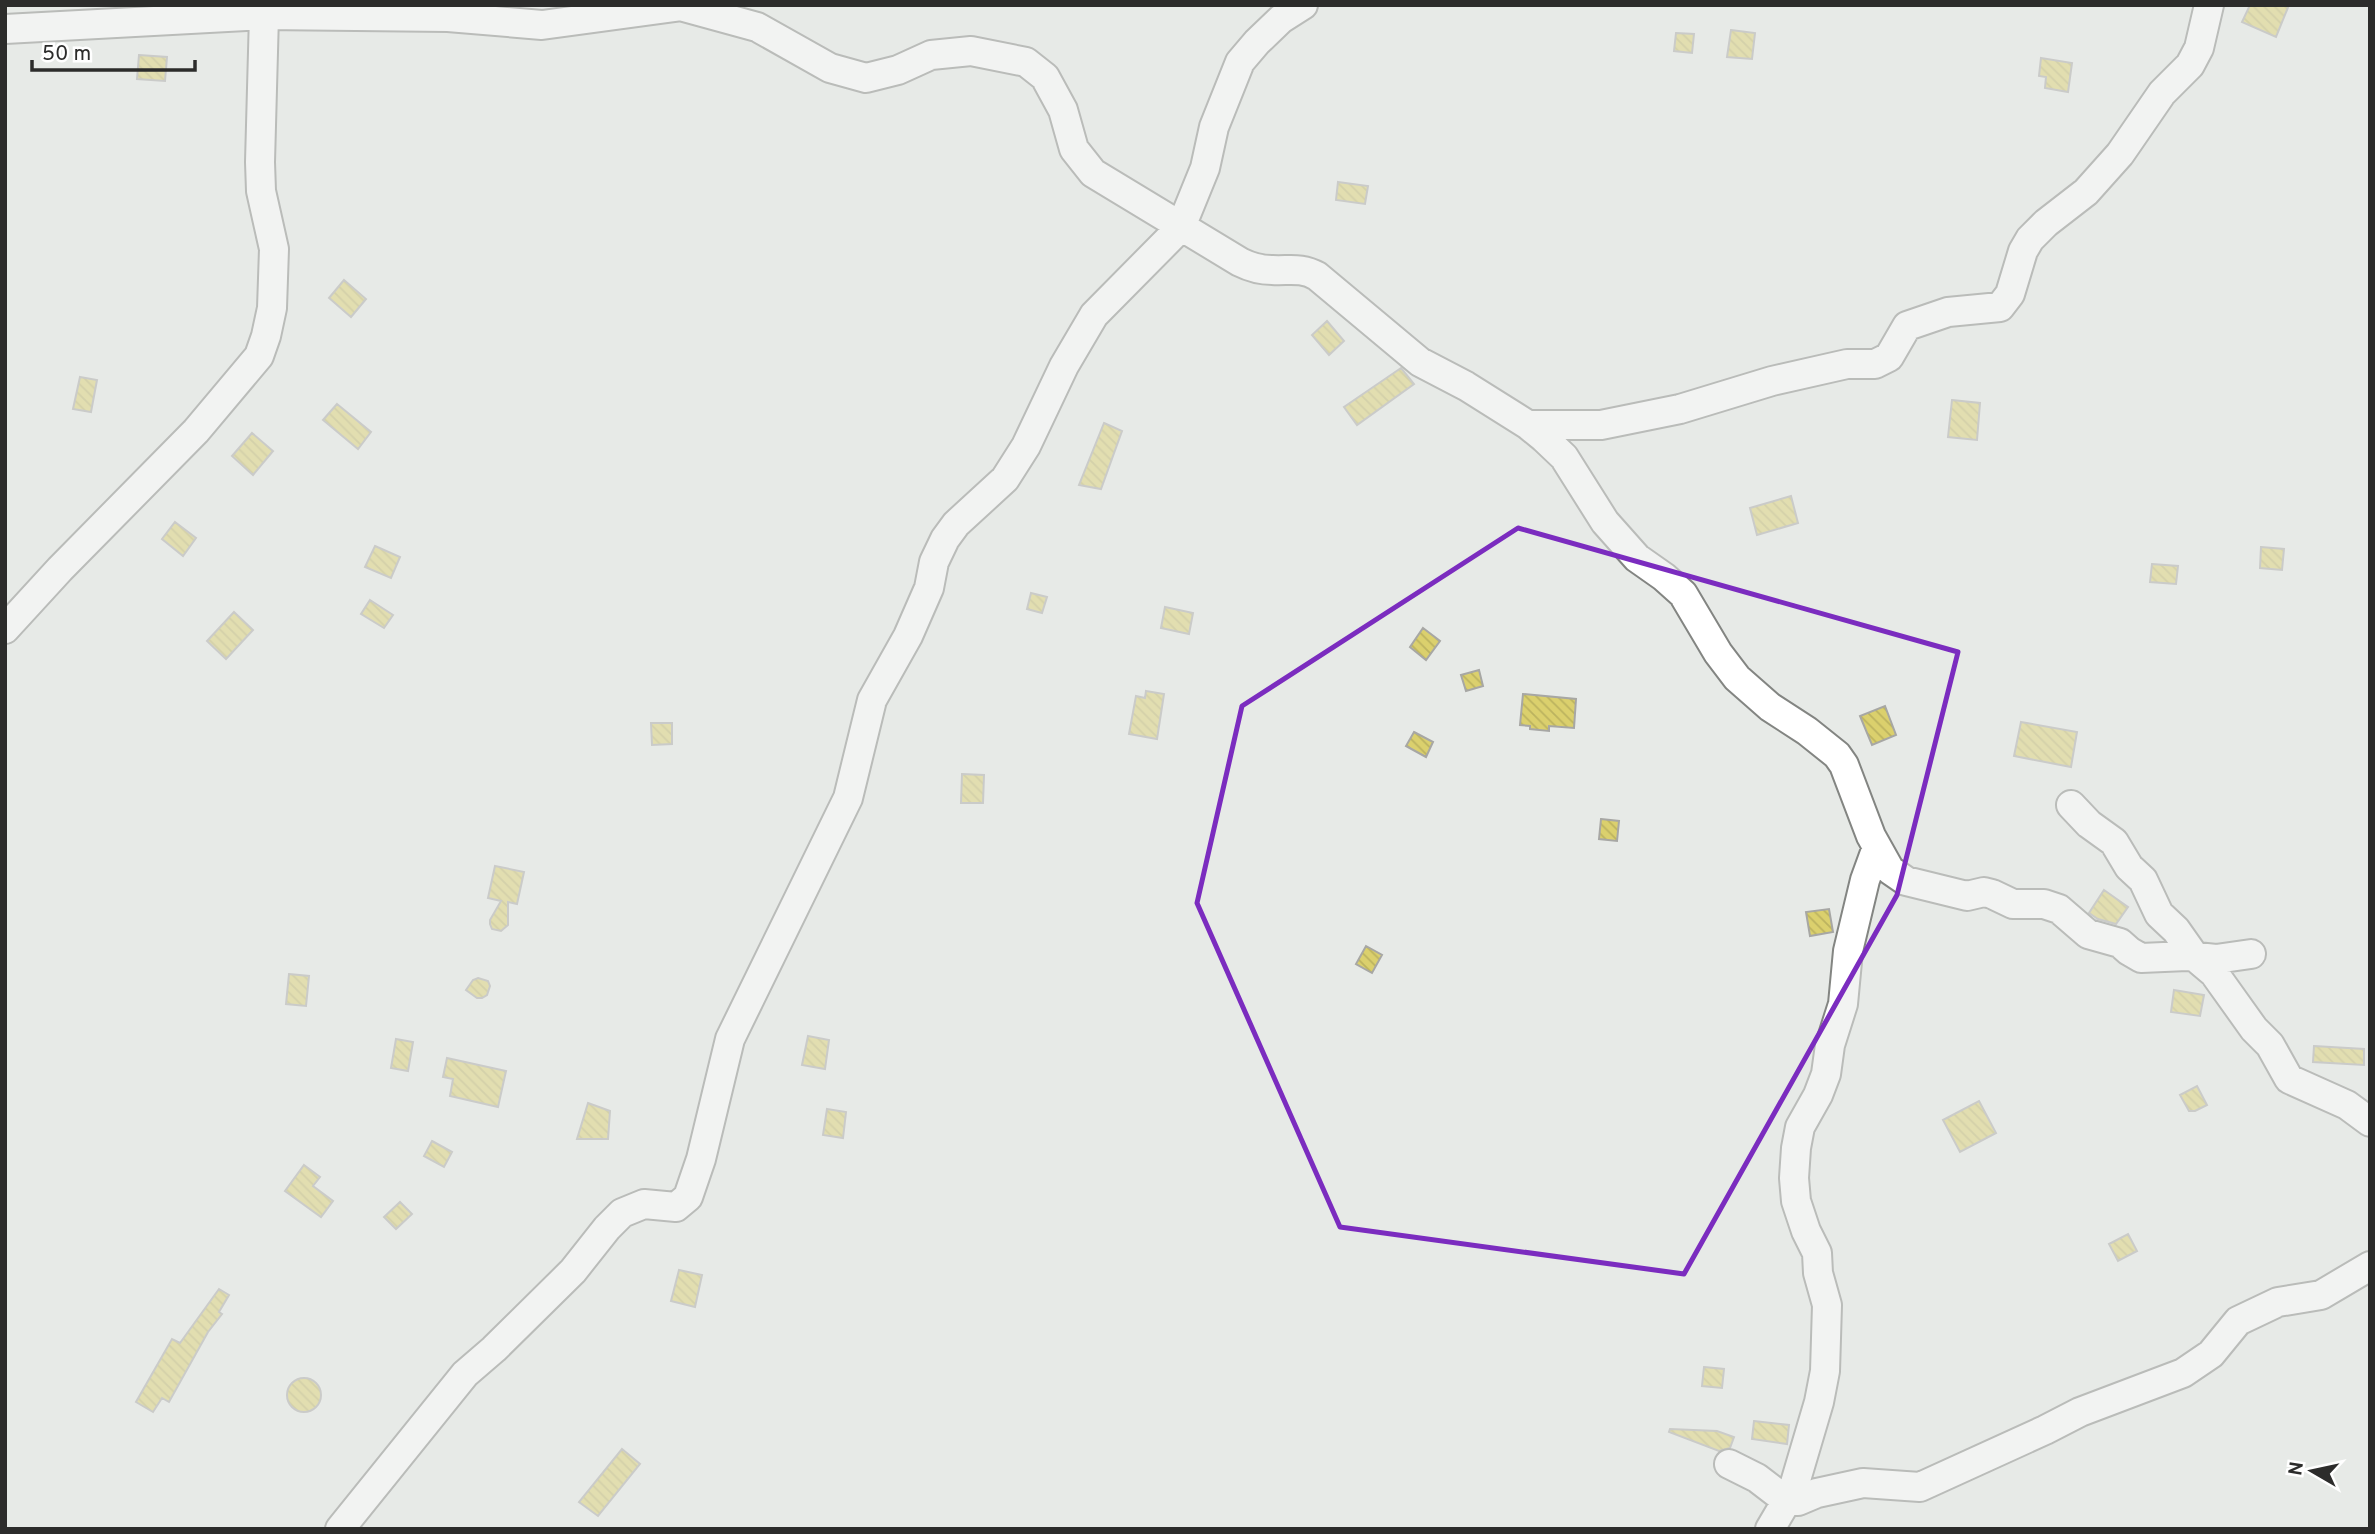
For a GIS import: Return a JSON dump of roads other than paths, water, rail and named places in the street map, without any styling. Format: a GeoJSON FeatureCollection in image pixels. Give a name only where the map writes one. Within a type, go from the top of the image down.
{"type":"FeatureCollection","features":[{"type":"Feature","properties":{"kind":"street"},"geometry":{"type":"LineString","coordinates":[[340,1529],[465,1374],[573,1271],[622,1213],[644,1204],[676,1207],[688,1197],[701,1159],[730,1039],[848,798],[872,700],[914,624],[929,587],[934,562],[956,524],[1005,479],[1026,446],[1048,397],[1094,315],[1181,227],[1205,168],[1214,127],[1240,62],[1280,19],[1303,5]]}},
{"type":"Feature","properties":{"kind":"street"},"geometry":{"type":"LineString","coordinates":[[1528,425],[1601,425],[1680,409],[1772,382],[1847,365],[1875,364],[1889,357],[1907,326],[1948,312],[2000,307],[2010,294],[2023,251],[2031,239],[2046,223],[2085,192],[2120,154],[2162,93],[2190,65],[2199,48],[2209,5]]}},
{"type":"Feature","properties":{"kind":"street"},"geometry":{"type":"LineString","coordinates":[[5,29],[264,15],[448,17],[542,25],[687,6],[757,27],[830,68],[866,78],[898,70],[931,55],[971,51],[1027,62],[1045,77],[1063,110],[1074,149],[1093,173],[1248,266],[1274,271],[1309,271],[1420,362],[1466,386],[1528,425],[1563,457],[1605,522],[1637,558],[1677,587],[1718,653],[1737,678],[1770,707],[1837,755],[1844,765],[1871,836],[1890,870],[1906,881],[1967,896],[1984,892],[2013,905],[2044,904],[2059,909],[2088,934],[2120,943],[2141,958],[2216,959],[2251,954]]}},
{"type":"Feature","properties":{"kind":"street"},"geometry":{"type":"LineString","coordinates":[[5,629],[68,560],[195,431],[259,356],[272,308],[274,249],[261,191],[264,15]]}},
{"type":"Feature","properties":{"kind":"street"},"geometry":{"type":"LineString","coordinates":[[1150,209],[1156,253]]}},
{"type":"Feature","properties":{"kind":"street"},"geometry":{"type":"LineString","coordinates":[[2071,805],[2089,824],[2114,842],[2129,867],[2143,880],[2159,914],[2176,930],[2195,957],[2214,973],[2254,1029],[2270,1045],[2289,1079],[2347,1105],[2370,1122]]}},
{"type":"Feature","properties":{"kind":"street"},"geometry":{"type":"LineString","coordinates":[[1770,1529],[1793,1490],[1819,1402],[1825,1370],[1827,1306],[1818,1273],[1817,1253],[1806,1231],[1796,1200],[1796,1148],[1800,1127],[1818,1096],[1826,1074],[1830,1045],[1843,1004],[1844,977],[1851,938],[1865,880],[1877,847]]}},
{"type":"Feature","properties":{"kind":"street"},"geometry":{"type":"LineString","coordinates":[[1729,1464],[1757,1478],[1787,1501],[1798,1501],[1817,1493],[1863,1483],[1910,1487],[1931,1483],[2080,1412],[2183,1373],[2211,1354],[2238,1321],[2278,1302],[2321,1295],[2370,1266]]}}]}
